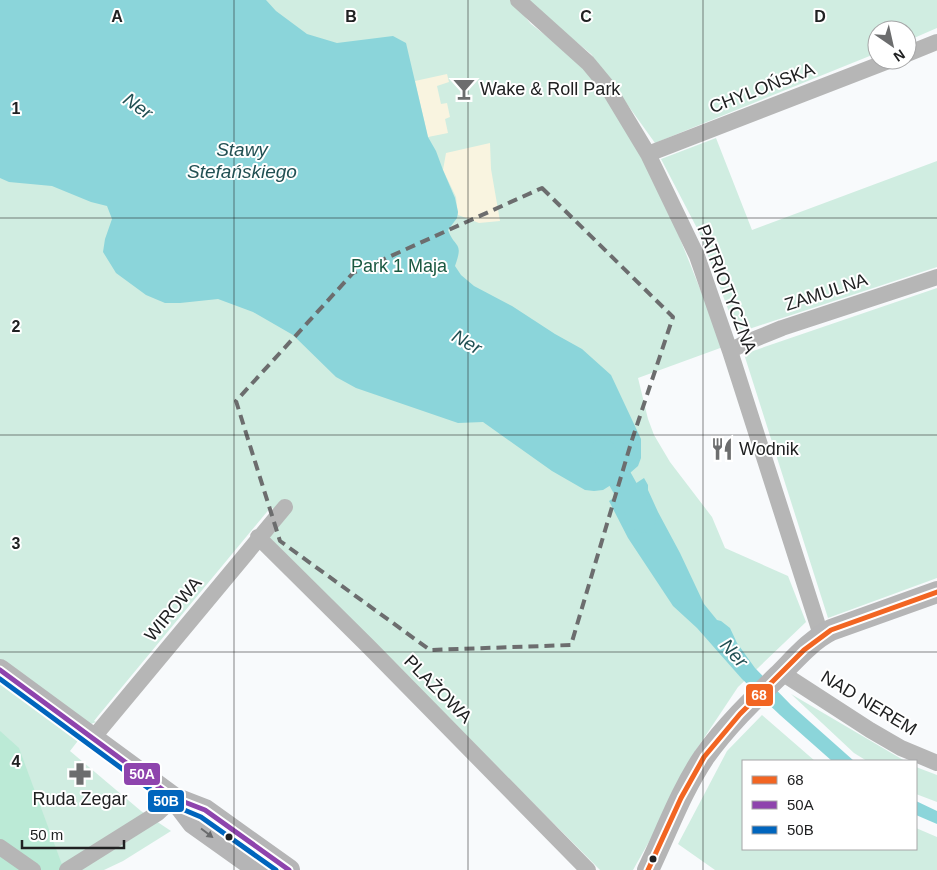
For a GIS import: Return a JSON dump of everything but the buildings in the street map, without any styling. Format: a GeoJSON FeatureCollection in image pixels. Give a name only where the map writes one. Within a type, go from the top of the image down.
{"type":"FeatureCollection","features":[{"type":"Feature","properties":{"kind":"street","name":"PATRIOTYCZNA"},"geometry":{"type":"LineString","coordinates":[[518,0],[588,63],[598,75],[621,108],[648,154],[697,256],[730,351],[821,635]]}},
{"type":"Feature","properties":{"kind":"street"},"geometry":{"type":"LineString","coordinates":[[917,50],[937,42]]}},
{"type":"Feature","properties":{"kind":"street","name":"CHYLOŃSKA"},"geometry":{"type":"LineString","coordinates":[[648,154],[867,69]]}},
{"type":"Feature","properties":{"kind":"street","name":"ZAMULNA"},"geometry":{"type":"LineString","coordinates":[[730,351],[782,328],[937,277]]}},
{"type":"Feature","properties":{"kind":"street","name":"WIROWA"},"geometry":{"type":"LineString","coordinates":[[93,738],[285,507]]}},
{"type":"Feature","properties":{"kind":"street","name":"PLAŻOWA"},"geometry":{"type":"LineString","coordinates":[[258,538],[588,870]]}},
{"type":"Feature","properties":{"kind":"street"},"geometry":{"type":"LineString","coordinates":[[648,870],[680,802],[704,758],[722,734],[749,704],[778,676],[821,635],[856,620],[937,592]]}},
{"type":"Feature","properties":{"kind":"street"},"geometry":{"type":"LineString","coordinates":[[0,670],[174,798],[193,822],[259,870]]}},
{"type":"Feature","properties":{"kind":"street","name":"NAD NEREM"},"geometry":{"type":"LineString","coordinates":[[778,676],[901,748],[937,763]]}},
{"type":"Feature","properties":{"kind":"street"},"geometry":{"type":"LineString","coordinates":[[67,870],[158,813],[174,798]]}},
{"type":"Feature","properties":{"kind":"street"},"geometry":{"type":"LineString","coordinates":[[174,798],[205,810],[289,870]]}},
{"type":"Feature","properties":{"kind":"street"},"geometry":{"type":"LineString","coordinates":[[0,847],[34,870]]}},
{"type":"Feature","properties":{"kind":"highlighted area"},"geometry":{"type":"Polygon","coordinates":[[[542,188],[673,317],[631,443],[571,645],[430,650],[280,541],[236,401],[353,273],[542,188]]]}},
{"type":"Feature","properties":{"kind":"green space","name":"Park 1 Maja"},"geometry":{"type":"Polygon","coordinates":[[[0,0],[511,0],[531,24],[590,70],[652,168],[723,347],[638,378],[654,435],[670,462],[712,517],[725,548],[788,576],[806,622],[738,687],[692,756],[663,817],[633,870],[600,870],[269,537],[285,519],[271,507],[98,716],[94,721],[96,722],[91,724],[70,751],[141,811],[171,831],[123,861],[104,870],[0,870],[0,0]]]}},
{"type":"Feature","properties":{"kind":"green space"},"geometry":{"type":"Polygon","coordinates":[[[525,0],[937,0],[937,28],[917,37],[917,20],[867,20],[867,57],[655,143],[591,54],[525,0]]]}},
{"type":"Feature","properties":{"kind":"green space"},"geometry":{"type":"Polygon","coordinates":[[[716,138],[752,230],[937,161],[937,267],[737,333],[699,232],[661,159],[716,138]]]}},
{"type":"Feature","properties":{"kind":"green space"},"geometry":{"type":"Polygon","coordinates":[[[937,288],[937,578],[828,618],[744,354],[937,288]]]}},
{"type":"Feature","properties":{"kind":"green space"},"geometry":{"type":"Polygon","coordinates":[[[791,694],[903,760],[865,760],[854,753],[791,694]]]}},
{"type":"Feature","properties":{"kind":"green space"},"geometry":{"type":"Polygon","coordinates":[[[762,715],[814,760],[742,760],[742,850],[917,850],[917,828],[937,837],[937,870],[715,870],[678,844],[727,751],[762,715]]]}},
{"type":"Feature","properties":{"kind":"green space"},"geometry":{"type":"Polygon","coordinates":[[[0,731],[19,748],[64,870],[0,870],[0,731]]]}},
{"type":"Feature","properties":{"kind":"green space"},"geometry":{"type":"Polygon","coordinates":[[[917,767],[937,775],[937,802],[917,794],[917,767]]]}},
{"type":"Feature","properties":{"kind":"sand"},"geometry":{"type":"Polygon","coordinates":[[[447,74],[449,82],[437,86],[441,104],[447,103],[450,117],[445,119],[448,133],[428,137],[415,81],[447,74]]]}},
{"type":"Feature","properties":{"kind":"sand"},"geometry":{"type":"Polygon","coordinates":[[[490,143],[491,169],[500,221],[479,223],[458,215],[456,197],[443,170],[446,153],[490,143]]]}},
{"type":"Feature","properties":{"kind":"water","name":"Stawy Stefańskiego"},"geometry":{"type":"Polygon","coordinates":[[[0,0],[266,0],[276,11],[307,34],[337,43],[393,36],[406,43],[428,137],[436,151],[455,198],[458,212],[457,218],[448,230],[459,249],[455,266],[461,275],[474,286],[512,306],[582,349],[611,375],[641,439],[641,458],[638,466],[603,490],[585,490],[552,471],[483,422],[458,423],[356,388],[336,377],[293,335],[253,312],[218,299],[165,303],[146,295],[116,273],[103,252],[112,219],[107,206],[91,202],[52,186],[9,182],[0,178],[0,0]]]}},
{"type":"Feature","properties":{"kind":"water"},"geometry":{"type":"Polygon","coordinates":[[[644,478],[658,512],[704,604],[717,620],[730,628],[737,643],[755,668],[791,705],[853,760],[831,760],[742,679],[697,628],[673,606],[628,538],[609,501],[644,478]]]}},
{"type":"Feature","properties":{"kind":"water"},"geometry":{"type":"Polygon","coordinates":[[[917,801],[937,811],[937,824],[917,815],[917,801]]]}},
{"type":"Feature","properties":{"kind":"waterway","name":"Ner"},"geometry":{"type":"LineString","coordinates":[[603,451],[643,520]]}},
{"type":"Feature","properties":{"kind":"transit line","name":"68"},"geometry":{"type":"LineString","coordinates":[[648,870],[681,798],[704,757],[740,714],[804,650],[831,630],[937,592]]}},
{"type":"Feature","properties":{"kind":"transit line","name":"50A"},"geometry":{"type":"LineString","coordinates":[[0,670],[174,798],[205,810],[289,870]]}},
{"type":"Feature","properties":{"kind":"transit line","name":"50B"},"geometry":{"type":"LineString","coordinates":[[0,679],[170,804],[201,817],[276,870]]}},
{"type":"Feature","properties":{"kind":"place","name":"Wake & Roll Park"},"geometry":{"type":"Point","coordinates":[464,89]}},
{"type":"Feature","properties":{"kind":"place","name":"Wodnik"},"geometry":{"type":"Point","coordinates":[722,449]}},
{"type":"Feature","properties":{"kind":"place","name":"Ruda Zegar"},"geometry":{"type":"Point","coordinates":[80,774]}}]}
